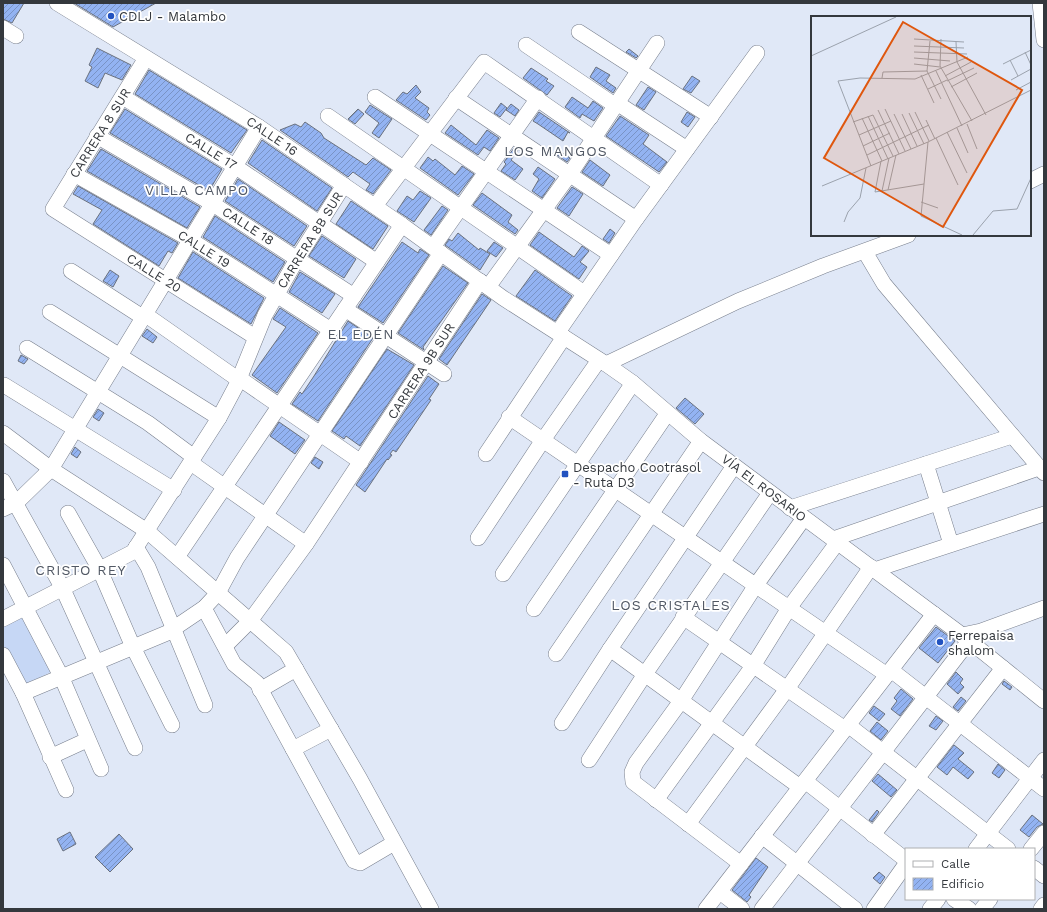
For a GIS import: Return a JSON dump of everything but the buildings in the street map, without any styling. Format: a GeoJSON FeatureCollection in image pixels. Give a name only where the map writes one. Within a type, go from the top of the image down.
{"type":"FeatureCollection","features":[{"type":"Feature","properties":{"kind":"street","name":"CALLE 16"},"geometry":{"type":"LineString","coordinates":[[57,3],[259,127],[375,206],[484,284]]}},
{"type":"Feature","properties":{"kind":"street"},"geometry":{"type":"LineString","coordinates":[[1040,3],[1044,40]]}},
{"type":"Feature","properties":{"kind":"street"},"geometry":{"type":"LineString","coordinates":[[3,28],[16,36]]}},
{"type":"Feature","properties":{"kind":"street"},"geometry":{"type":"LineString","coordinates":[[579,32],[711,117]]}},
{"type":"Feature","properties":{"kind":"street","name":"CARRERA 9B SUR"},"geometry":{"type":"LineString","coordinates":[[225,646],[250,621],[306,544],[426,363],[484,284],[517,246],[570,174],[656,43]]}},
{"type":"Feature","properties":{"kind":"street"},"geometry":{"type":"LineString","coordinates":[[526,45],[687,149]]}},
{"type":"Feature","properties":{"kind":"street"},"geometry":{"type":"LineString","coordinates":[[486,454],[561,335],[584,293],[757,53]]}},
{"type":"Feature","properties":{"kind":"street","name":"CARRERA 8 SUR"},"geometry":{"type":"LineString","coordinates":[[53,209],[146,58]]}},
{"type":"Feature","properties":{"kind":"street"},"geometry":{"type":"LineString","coordinates":[[375,206],[484,62],[538,98],[661,185]]}},
{"type":"Feature","properties":{"kind":"street","name":"CALLE 17"},"geometry":{"type":"LineString","coordinates":[[123,97],[236,167],[377,262]]}},
{"type":"Feature","properties":{"kind":"street"},"geometry":{"type":"LineString","coordinates":[[375,97],[611,255]]}},
{"type":"Feature","properties":{"kind":"street"},"geometry":{"type":"LineString","coordinates":[[456,98],[636,219]]}},
{"type":"Feature","properties":{"kind":"street"},"geometry":{"type":"LineString","coordinates":[[23,693],[173,629],[204,608],[218,593],[232,567],[386,336],[462,208],[538,98]]}},
{"type":"Feature","properties":{"kind":"street"},"geometry":{"type":"LineString","coordinates":[[328,116],[404,167],[584,293]]}},
{"type":"Feature","properties":{"kind":"street"},"geometry":{"type":"LineString","coordinates":[[9,506],[51,469],[259,127]]}},
{"type":"Feature","properties":{"kind":"street","name":"CALLE 18"},"geometry":{"type":"LineString","coordinates":[[97,136],[213,204],[354,296]]}},
{"type":"Feature","properties":{"kind":"street","name":"CALLE 19"},"geometry":{"type":"LineString","coordinates":[[74,174],[191,240],[331,330]]}},
{"type":"Feature","properties":{"kind":"street"},"geometry":{"type":"LineString","coordinates":[[1031,180],[1044,174]]}},
{"type":"Feature","properties":{"kind":"street","name":"CARRERA 8B SUR"},"geometry":{"type":"LineString","coordinates":[[136,547],[219,418],[239,379],[255,337],[276,295],[319,223],[344,185]]}},
{"type":"Feature","properties":{"kind":"street","name":"CALLE 20"},"geometry":{"type":"LineString","coordinates":[[53,209],[255,337]]}},
{"type":"Feature","properties":{"kind":"street"},"geometry":{"type":"LineString","coordinates":[[177,557],[402,225]]}},
{"type":"Feature","properties":{"kind":"street"},"geometry":{"type":"LineString","coordinates":[[478,538],[543,440],[603,362],[738,301],[905,236]]}},
{"type":"Feature","properties":{"kind":"street"},"geometry":{"type":"LineString","coordinates":[[656,800],[753,666],[835,541],[938,503],[1042,471],[884,284],[865,252]]}},
{"type":"Feature","properties":{"kind":"street"},"geometry":{"type":"LineString","coordinates":[[71,271],[145,316],[361,462]]}},
{"type":"Feature","properties":{"kind":"street","name":"VÍA EL ROSARIO"},"geometry":{"type":"LineString","coordinates":[[484,284],[603,362],[632,384],[700,441],[966,638],[1044,701]]}},
{"type":"Feature","properties":{"kind":"street"},"geometry":{"type":"LineString","coordinates":[[346,309],[444,374]]}},
{"type":"Feature","properties":{"kind":"street"},"geometry":{"type":"LineString","coordinates":[[50,312],[219,418]]}},
{"type":"Feature","properties":{"kind":"street"},"geometry":{"type":"LineString","coordinates":[[27,348],[148,423],[225,487],[306,544]]}},
{"type":"Feature","properties":{"kind":"street"},"geometry":{"type":"LineString","coordinates":[[503,574],[632,384]]}},
{"type":"Feature","properties":{"kind":"street"},"geometry":{"type":"LineString","coordinates":[[4,385],[174,490]]}},
{"type":"Feature","properties":{"kind":"street"},"geometry":{"type":"LineString","coordinates":[[534,609],[667,414]]}},
{"type":"Feature","properties":{"kind":"street"},"geometry":{"type":"LineString","coordinates":[[509,417],[825,632],[889,672],[926,698],[1044,789]]}},
{"type":"Feature","properties":{"kind":"street"},"geometry":{"type":"LineString","coordinates":[[3,433],[51,469],[147,531],[286,652],[431,909]]}},
{"type":"Feature","properties":{"kind":"street"},"geometry":{"type":"LineString","coordinates":[[790,508],[1012,436]]}},
{"type":"Feature","properties":{"kind":"street"},"geometry":{"type":"LineString","coordinates":[[556,654],[700,441]]}},
{"type":"Feature","properties":{"kind":"street"},"geometry":{"type":"LineString","coordinates":[[926,464],[952,544]]}},
{"type":"Feature","properties":{"kind":"street"},"geometry":{"type":"LineString","coordinates":[[562,723],[610,649],[734,466]]}},
{"type":"Feature","properties":{"kind":"street"},"geometry":{"type":"LineString","coordinates":[[3,481],[9,506],[62,587],[135,748]]}},
{"type":"Feature","properties":{"kind":"street"},"geometry":{"type":"LineString","coordinates":[[589,760],[683,617],[770,493]]}},
{"type":"Feature","properties":{"kind":"street"},"geometry":{"type":"LineString","coordinates":[[68,513],[100,568],[133,647],[172,725]]}},
{"type":"Feature","properties":{"kind":"street"},"geometry":{"type":"LineString","coordinates":[[688,824],[746,747],[825,632],[872,569],[1044,514]]}},
{"type":"Feature","properties":{"kind":"street"},"geometry":{"type":"LineString","coordinates":[[741,864],[633,782],[632,772],[636,762],[682,701],[756,585],[804,518]]}},
{"type":"Feature","properties":{"kind":"street"},"geometry":{"type":"LineString","coordinates":[[3,619],[62,587],[133,552],[136,547],[148,567],[205,705]]}},
{"type":"Feature","properties":{"kind":"street"},"geometry":{"type":"LineString","coordinates":[[3,564],[61,676],[87,740],[101,768]]}},
{"type":"Feature","properties":{"kind":"street"},"geometry":{"type":"LineString","coordinates":[[204,608],[234,664],[257,683],[354,861],[360,863],[394,843]]}},
{"type":"Feature","properties":{"kind":"street"},"geometry":{"type":"LineString","coordinates":[[762,909],[798,865],[882,752],[926,698],[966,638],[1044,608]]}},
{"type":"Feature","properties":{"kind":"street"},"geometry":{"type":"LineString","coordinates":[[706,909],[934,614]]}},
{"type":"Feature","properties":{"kind":"street"},"geometry":{"type":"LineString","coordinates":[[683,617],[787,689],[847,727],[882,752],[1007,848]]}},
{"type":"Feature","properties":{"kind":"street"},"geometry":{"type":"LineString","coordinates":[[610,649],[746,747],[839,808],[905,859]]}},
{"type":"Feature","properties":{"kind":"street"},"geometry":{"type":"LineString","coordinates":[[3,655],[23,693],[50,757],[66,790]]}},
{"type":"Feature","properties":{"kind":"street"},"geometry":{"type":"LineString","coordinates":[[874,835],[1003,668]]}},
{"type":"Feature","properties":{"kind":"street"},"geometry":{"type":"LineString","coordinates":[[260,690],[296,669]]}},
{"type":"Feature","properties":{"kind":"street"},"geometry":{"type":"LineString","coordinates":[[293,749],[330,729]]}},
{"type":"Feature","properties":{"kind":"street"},"geometry":{"type":"LineString","coordinates":[[50,757],[87,740]]}},
{"type":"Feature","properties":{"kind":"street"},"geometry":{"type":"LineString","coordinates":[[977,848],[1044,760]]}},
{"type":"Feature","properties":{"kind":"street"},"geometry":{"type":"LineString","coordinates":[[1032,848],[1044,833]]}},
{"type":"Feature","properties":{"kind":"street"},"geometry":{"type":"LineString","coordinates":[[762,836],[854,909]]}},
{"type":"Feature","properties":{"kind":"street"},"geometry":{"type":"LineString","coordinates":[[874,909],[905,865]]}},
{"type":"Feature","properties":{"kind":"street"},"geometry":{"type":"LineString","coordinates":[[1035,869],[1044,876]]}},
{"type":"Feature","properties":{"kind":"street"},"geometry":{"type":"LineString","coordinates":[[720,892],[742,909]]}},
{"type":"Feature","properties":{"kind":"street"},"geometry":{"type":"LineString","coordinates":[[930,909],[937,900]]}},
{"type":"Feature","properties":{"kind":"street"},"geometry":{"type":"LineString","coordinates":[[956,900],[970,909]]}},
{"type":"Feature","properties":{"kind":"street"},"geometry":{"type":"LineString","coordinates":[[982,909],[989,900]]}},
{"type":"Feature","properties":{"kind":"street"},"geometry":{"type":"LineString","coordinates":[[1041,909],[1044,905]]}},
{"type":"Feature","properties":{"kind":"shaded area"},"geometry":{"type":"Polygon","coordinates":[[[25,613],[53,671],[22,686],[3,645],[3,624],[25,613]]]}},
{"type":"Feature","properties":{"kind":"place","name":"CDLJ - Malambo"},"geometry":{"type":"Point","coordinates":[111,16]}},
{"type":"Feature","properties":{"kind":"place","name":"Despacho Cootrasol - Ruta D3"},"geometry":{"type":"Point","coordinates":[565,474]}},
{"type":"Feature","properties":{"kind":"place","name":"Ferrepaisa shalom"},"geometry":{"type":"Point","coordinates":[940,642]}},
{"type":"Feature","properties":{"kind":"district","name":"LOS MANGOS"},"geometry":{"type":"Point","coordinates":[556,151]}},
{"type":"Feature","properties":{"kind":"district","name":"VILLA CAMPO"},"geometry":{"type":"Point","coordinates":[197,190]}},
{"type":"Feature","properties":{"kind":"district","name":"EL EDÉN"},"geometry":{"type":"Point","coordinates":[361,334]}},
{"type":"Feature","properties":{"kind":"district","name":"CRISTO REY"},"geometry":{"type":"Point","coordinates":[81,570]}},
{"type":"Feature","properties":{"kind":"district","name":"LOS CRISTALES"},"geometry":{"type":"Point","coordinates":[671,605]}}]}
